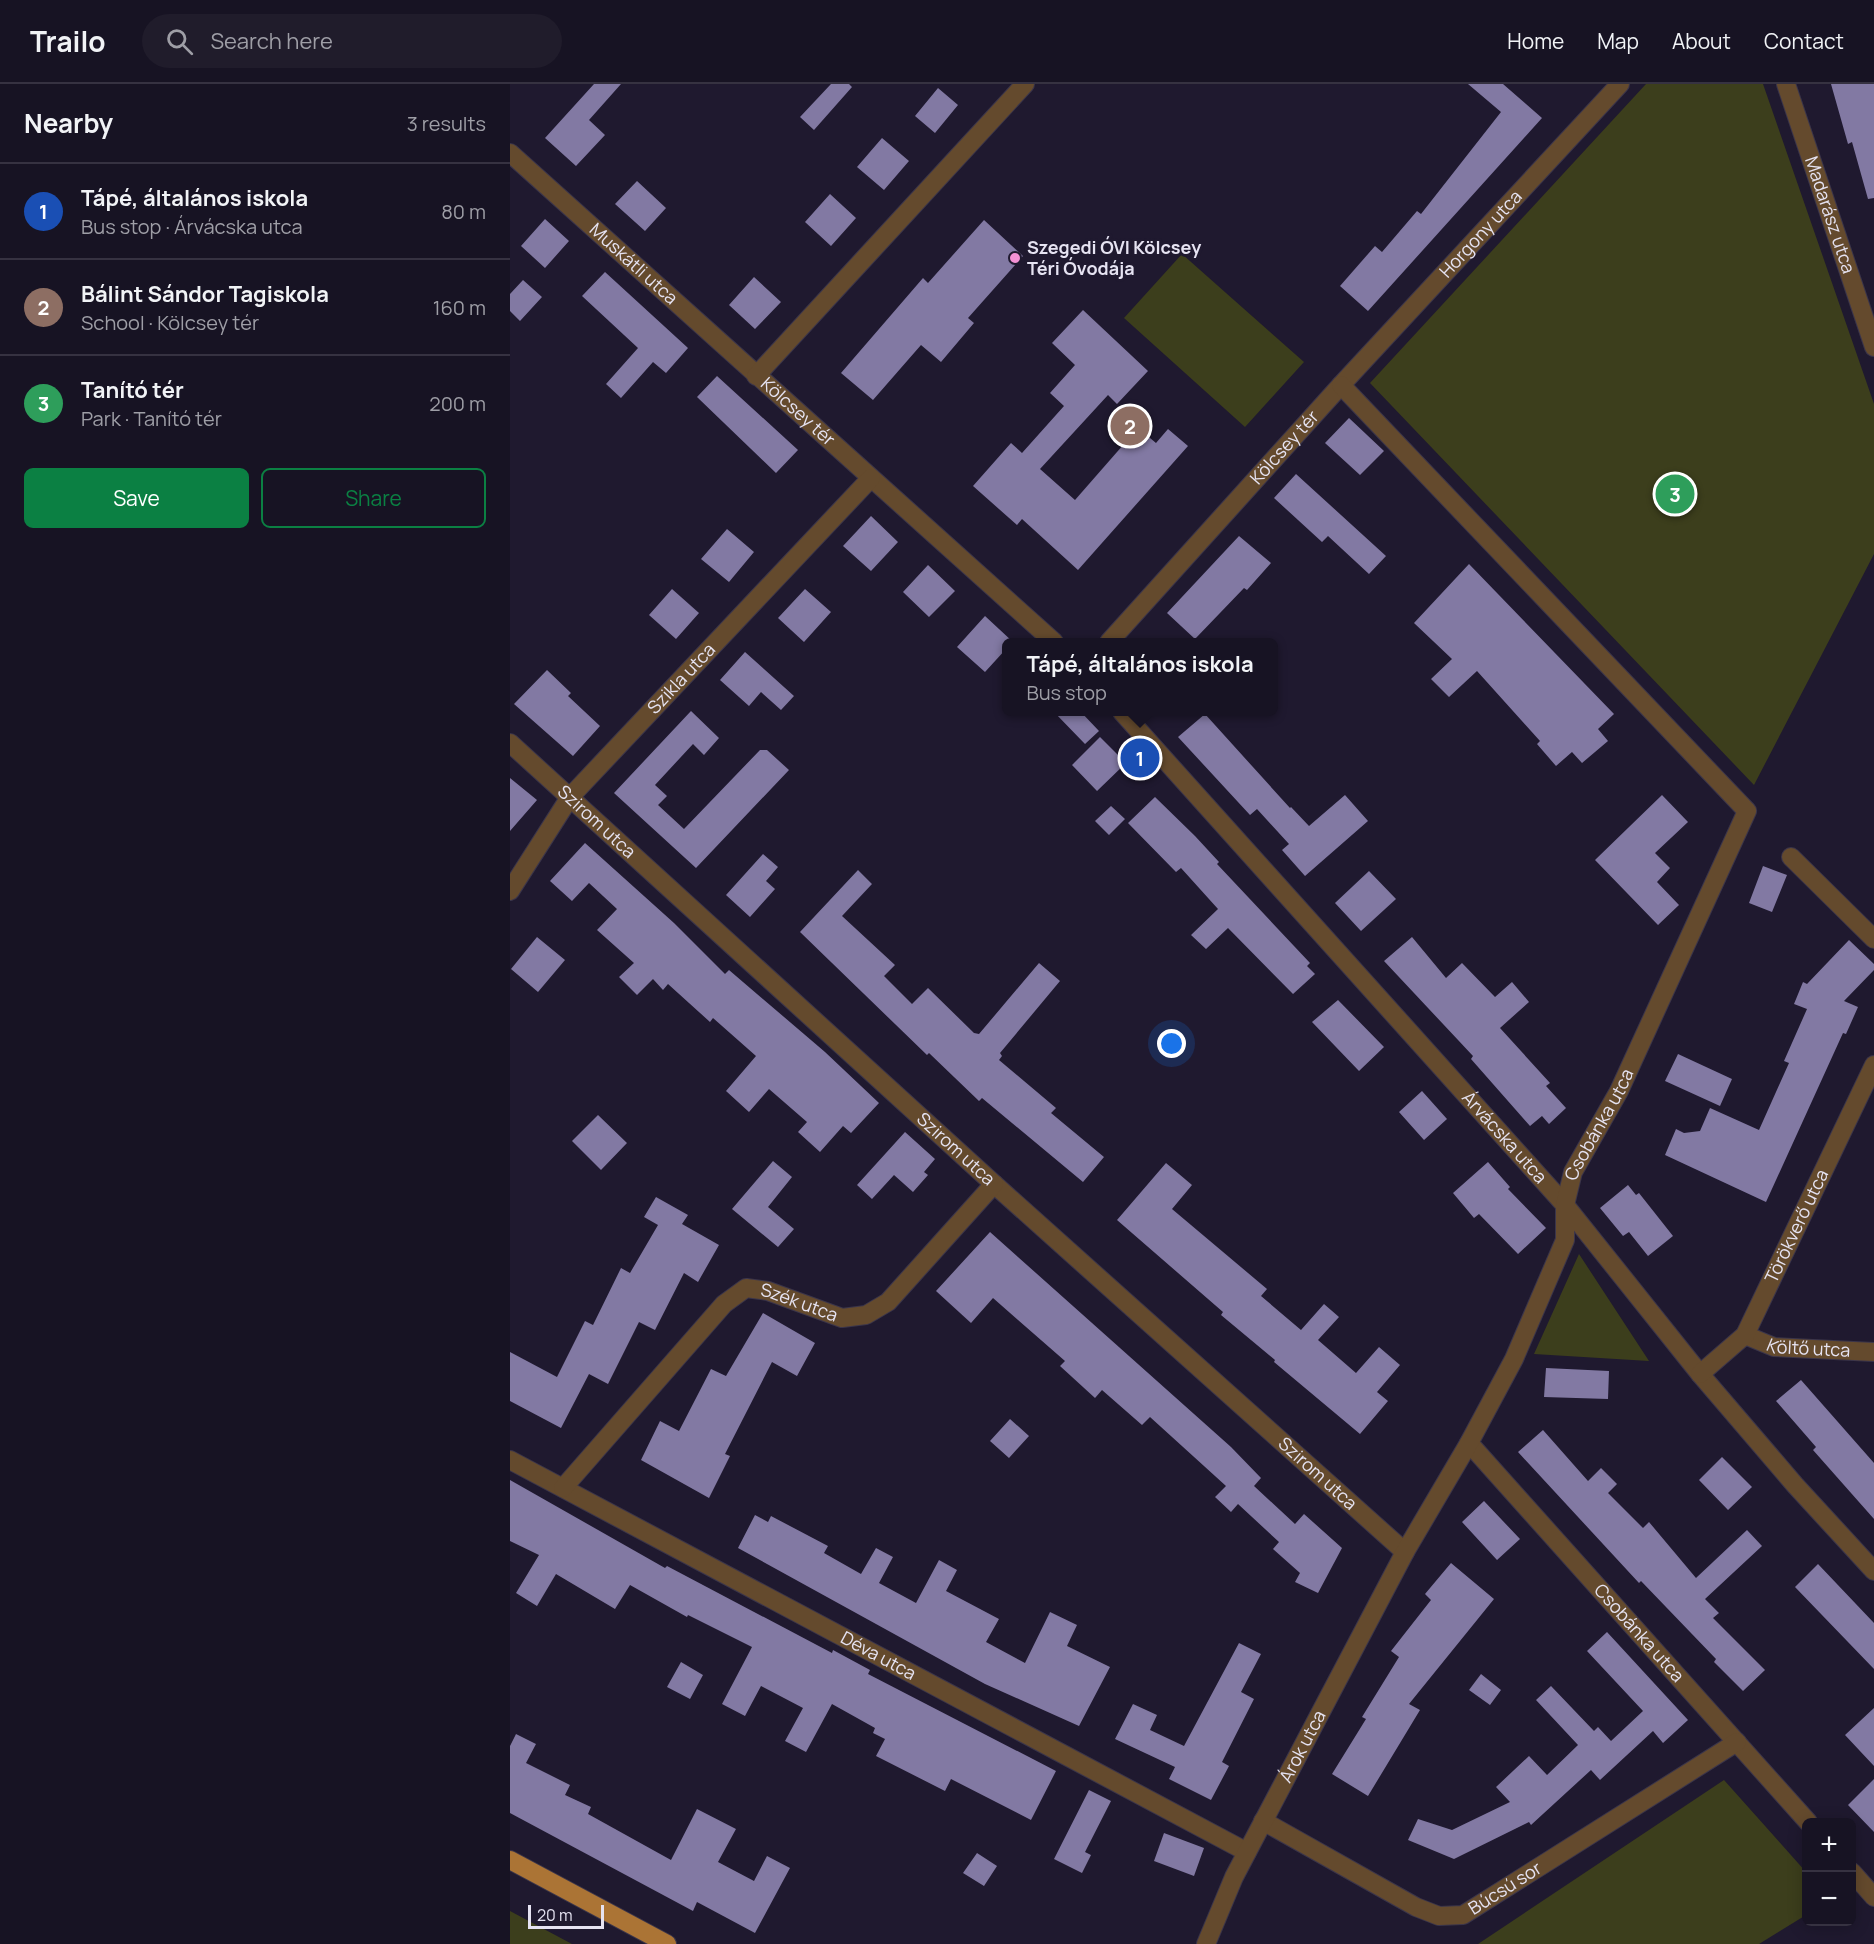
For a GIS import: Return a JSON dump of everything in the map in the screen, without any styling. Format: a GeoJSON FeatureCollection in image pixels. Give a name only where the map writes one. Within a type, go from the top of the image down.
{"type":"FeatureCollection","features":[{"type":"Feature","properties":{"kind":"main road"},"geometry":{"type":"LineString","coordinates":[[510,1860],[667,1944]]}},
{"type":"Feature","properties":{"kind":"street","name":"Kölcsey tér"},"geometry":{"type":"LineString","coordinates":[[1025,84],[756,376],[1050,638]]}},
{"type":"Feature","properties":{"kind":"street","name":"Horgony utca"},"geometry":{"type":"LineString","coordinates":[[1341,385],[1620,84]]}},
{"type":"Feature","properties":{"kind":"street","name":"Madarász utca"},"geometry":{"type":"LineString","coordinates":[[1786,84],[1874,347]]}},
{"type":"Feature","properties":{"kind":"street","name":"Muskátli utca"},"geometry":{"type":"LineString","coordinates":[[510,153],[756,376]]}},
{"type":"Feature","properties":{"kind":"street","name":"Kölcsey tér"},"geometry":{"type":"LineString","coordinates":[[1113,638],[1341,385]]}},
{"type":"Feature","properties":{"kind":"street","name":"Csobánka utca"},"geometry":{"type":"LineString","coordinates":[[1341,385],[1747,811],[1619,1091],[1573,1172],[1565,1205],[1565,1240],[1514,1359],[1469,1443],[1405,1552]]}},
{"type":"Feature","properties":{"kind":"street","name":"Szikla utca"},"geometry":{"type":"LineString","coordinates":[[510,891],[570,797],[870,478]]}},
{"type":"Feature","properties":{"kind":"street","name":"Árvácska utca"},"geometry":{"type":"LineString","coordinates":[[1126,716],[1565,1205],[1700,1374],[1795,1485],[1874,1571]]}},
{"type":"Feature","properties":{"kind":"street","name":"Szirom utca"},"geometry":{"type":"LineString","coordinates":[[510,743],[994,1184],[1405,1552]]}},
{"type":"Feature","properties":{"kind":"street"},"geometry":{"type":"LineString","coordinates":[[1791,857],[1874,939]]}},
{"type":"Feature","properties":{"kind":"street","name":"Törökverő utca"},"geometry":{"type":"LineString","coordinates":[[1700,1374],[1745,1335],[1874,1065]]}},
{"type":"Feature","properties":{"kind":"street","name":"Szék utca"},"geometry":{"type":"LineString","coordinates":[[563,1488],[724,1305],[746,1288],[768,1291],[842,1318],[866,1316],[888,1302],[994,1184]]}},
{"type":"Feature","properties":{"kind":"street","name":"Költő utca"},"geometry":{"type":"LineString","coordinates":[[1745,1335],[1774,1347],[1874,1352]]}},
{"type":"Feature","properties":{"kind":"street","name":"Csobánka utca"},"geometry":{"type":"LineString","coordinates":[[1469,1443],[1804,1818]]}},
{"type":"Feature","properties":{"kind":"street","name":"Déva utca"},"geometry":{"type":"LineString","coordinates":[[510,1460],[1247,1852]]}},
{"type":"Feature","properties":{"kind":"street","name":"Árok utca"},"geometry":{"type":"LineString","coordinates":[[1206,1944],[1247,1852],[1405,1552]]}},
{"type":"Feature","properties":{"kind":"street","name":"Búcsú sor"},"geometry":{"type":"LineString","coordinates":[[1263,1821],[1416,1907],[1439,1916],[1463,1915],[1737,1742]]}},
{"type":"Feature","properties":{"kind":"street"},"geometry":{"type":"LineString","coordinates":[[1856,1877],[1874,1897]]}},
{"type":"Feature","properties":{"kind":"green space"},"geometry":{"type":"Polygon","coordinates":[[[1646,84],[1763,84],[1874,404],[1874,554],[1754,785],[1370,383],[1646,84]]]}},
{"type":"Feature","properties":{"kind":"green space"},"geometry":{"type":"Polygon","coordinates":[[[1182,254],[1304,362],[1245,427],[1124,318],[1182,254]]]}},
{"type":"Feature","properties":{"kind":"green space"},"geometry":{"type":"Polygon","coordinates":[[[1579,1254],[1649,1361],[1534,1354],[1579,1254]]]}},
{"type":"Feature","properties":{"kind":"green space"},"geometry":{"type":"Polygon","coordinates":[[[1724,1780],[1802,1868],[1802,1917],[1759,1944],[1478,1944],[1724,1780]]]}},
{"type":"Feature","properties":{"kind":"green space"},"geometry":{"type":"Polygon","coordinates":[[[510,1911],[572,1944],[510,1944],[510,1911]]]}},
{"type":"Feature","properties":{"kind":"building"},"geometry":{"type":"Polygon","coordinates":[[[594,84],[621,84],[589,120],[605,135],[576,166],[545,138],[594,84]]]}},
{"type":"Feature","properties":{"kind":"building"},"geometry":{"type":"Polygon","coordinates":[[[831,84],[849,84],[852,87],[814,130],[800,117],[831,84]]]}},
{"type":"Feature","properties":{"kind":"building"},"geometry":{"type":"Polygon","coordinates":[[[1468,84],[1503,84],[1542,118],[1368,311],[1340,286],[1375,246],[1382,252],[1417,211],[1421,214],[1501,112],[1468,84]]]}},
{"type":"Feature","properties":{"kind":"building"},"geometry":{"type":"Polygon","coordinates":[[[1831,84],[1874,84],[1874,198],[1868,199],[1852,142],[1848,144],[1831,84]]]}},
{"type":"Feature","properties":{"kind":"building"},"geometry":{"type":"Polygon","coordinates":[[[938,88],[958,105],[935,133],[915,116],[938,88]]]}},
{"type":"Feature","properties":{"kind":"building"},"geometry":{"type":"Polygon","coordinates":[[[882,138],[909,161],[884,190],[857,167],[882,138]]]}},
{"type":"Feature","properties":{"kind":"building"},"geometry":{"type":"Polygon","coordinates":[[[637,181],[666,208],[645,231],[615,204],[637,181]]]}},
{"type":"Feature","properties":{"kind":"building"},"geometry":{"type":"Polygon","coordinates":[[[830,194],[856,218],[831,246],[805,222],[830,194]]]}},
{"type":"Feature","properties":{"kind":"building"},"geometry":{"type":"Polygon","coordinates":[[[545,219],[569,241],[545,268],[521,246],[545,219]]]}},
{"type":"Feature","properties":{"kind":"building"},"geometry":{"type":"Polygon","coordinates":[[[984,220],[1023,256],[968,318],[974,323],[941,362],[921,345],[873,400],[841,373],[923,278],[928,283],[984,220]]]}},
{"type":"Feature","properties":{"kind":"building"},"geometry":{"type":"Polygon","coordinates":[[[605,272],[688,348],[666,373],[653,362],[621,398],[606,384],[638,348],[582,296],[605,272]]]}},
{"type":"Feature","properties":{"kind":"building"},"geometry":{"type":"Polygon","coordinates":[[[754,277],[781,302],[755,329],[729,305],[754,277]]]}},
{"type":"Feature","properties":{"kind":"building"},"geometry":{"type":"Polygon","coordinates":[[[523,280],[542,297],[520,321],[510,311],[510,294],[523,280]]]}},
{"type":"Feature","properties":{"kind":"building"},"geometry":{"type":"Polygon","coordinates":[[[1083,310],[1148,371],[1117,404],[1108,395],[1040,469],[1075,500],[1138,428],[1156,443],[1168,429],[1188,446],[1078,570],[1022,519],[1017,525],[973,486],[1011,443],[1022,453],[1064,406],[1050,393],[1075,365],[1052,343],[1083,310]]]}},
{"type":"Feature","properties":{"kind":"building"},"geometry":{"type":"Polygon","coordinates":[[[717,376],[798,450],[776,473],[697,397],[717,376]]]}},
{"type":"Feature","properties":{"kind":"building"},"geometry":{"type":"Polygon","coordinates":[[[1349,418],[1384,451],[1360,475],[1325,443],[1349,418]]]}},
{"type":"Feature","properties":{"kind":"building"},"geometry":{"type":"Polygon","coordinates":[[[1296,474],[1386,556],[1369,574],[1328,536],[1322,542],[1274,498],[1296,474]]]}},
{"type":"Feature","properties":{"kind":"building"},"geometry":{"type":"Polygon","coordinates":[[[871,516],[898,542],[871,571],[843,546],[871,516]]]}},
{"type":"Feature","properties":{"kind":"building"},"geometry":{"type":"Polygon","coordinates":[[[727,529],[754,552],[729,582],[701,559],[727,529]]]}},
{"type":"Feature","properties":{"kind":"building"},"geometry":{"type":"Polygon","coordinates":[[[1239,536],[1271,563],[1247,590],[1244,588],[1196,638],[1167,613],[1239,536]]]}},
{"type":"Feature","properties":{"kind":"building"},"geometry":{"type":"Polygon","coordinates":[[[1469,564],[1614,714],[1598,729],[1608,741],[1582,763],[1572,752],[1556,766],[1537,744],[1540,741],[1477,671],[1449,697],[1431,679],[1452,659],[1414,623],[1469,564]]]}},
{"type":"Feature","properties":{"kind":"building"},"geometry":{"type":"Polygon","coordinates":[[[928,565],[955,591],[929,617],[903,592],[928,565]]]}},
{"type":"Feature","properties":{"kind":"building"},"geometry":{"type":"Polygon","coordinates":[[[672,589],[699,613],[676,639],[649,615],[672,589]]]}},
{"type":"Feature","properties":{"kind":"building"},"geometry":{"type":"Polygon","coordinates":[[[805,589],[831,612],[804,642],[778,618],[805,589]]]}},
{"type":"Feature","properties":{"kind":"building"},"geometry":{"type":"Polygon","coordinates":[[[985,616],[1009,638],[1002,638],[1002,653],[985,672],[957,647],[985,616]]]}},
{"type":"Feature","properties":{"kind":"building"},"geometry":{"type":"Polygon","coordinates":[[[745,652],[794,696],[781,710],[761,692],[749,706],[720,680],[745,652]]]}},
{"type":"Feature","properties":{"kind":"building"},"geometry":{"type":"Polygon","coordinates":[[[547,670],[571,693],[568,696],[600,726],[573,756],[514,704],[547,670]]]}},
{"type":"Feature","properties":{"kind":"building"},"geometry":{"type":"Polygon","coordinates":[[[691,711],[719,738],[704,755],[693,744],[655,785],[667,796],[658,805],[684,829],[760,750],[767,750],[789,770],[696,868],[614,793],[691,711]]]}},
{"type":"Feature","properties":{"kind":"building"},"geometry":{"type":"Polygon","coordinates":[[[1058,716],[1085,716],[1099,731],[1085,744],[1058,716]]]}},
{"type":"Feature","properties":{"kind":"building"},"geometry":{"type":"Polygon","coordinates":[[[1203,716],[1207,716],[1309,826],[1345,795],[1368,821],[1305,876],[1282,850],[1289,844],[1257,809],[1250,815],[1178,737],[1203,716]]]}},
{"type":"Feature","properties":{"kind":"building"},"geometry":{"type":"Polygon","coordinates":[[[1100,737],[1126,763],[1097,791],[1072,765],[1100,737]]]}},
{"type":"Feature","properties":{"kind":"building"},"geometry":{"type":"Polygon","coordinates":[[[510,778],[537,800],[510,831],[510,778]]]}},
{"type":"Feature","properties":{"kind":"building"},"geometry":{"type":"Polygon","coordinates":[[[1662,795],[1688,822],[1655,853],[1670,868],[1657,882],[1679,905],[1658,925],[1595,860],[1662,795]]]}},
{"type":"Feature","properties":{"kind":"building"},"geometry":{"type":"Polygon","coordinates":[[[1155,797],[1195,836],[1219,862],[1217,864],[1310,963],[1307,966],[1315,974],[1293,994],[1228,928],[1206,949],[1191,935],[1218,909],[1181,868],[1176,872],[1128,823],[1155,797]]]}},
{"type":"Feature","properties":{"kind":"building"},"geometry":{"type":"Polygon","coordinates":[[[1111,806],[1125,819],[1109,835],[1095,821],[1111,806]]]}},
{"type":"Feature","properties":{"kind":"building"},"geometry":{"type":"Polygon","coordinates":[[[585,843],[674,923],[725,974],[729,970],[825,1052],[879,1103],[851,1133],[843,1126],[820,1152],[798,1132],[807,1122],[769,1089],[749,1112],[726,1091],[756,1056],[713,1018],[710,1022],[668,984],[663,990],[653,979],[637,995],[619,977],[634,963],[597,930],[617,909],[589,883],[572,901],[550,881],[585,843]]]}},
{"type":"Feature","properties":{"kind":"building"},"geometry":{"type":"Polygon","coordinates":[[[763,854],[778,867],[766,881],[775,889],[750,917],[726,895],[763,854]]]}},
{"type":"Feature","properties":{"kind":"building"},"geometry":{"type":"Polygon","coordinates":[[[1763,866],[1787,875],[1772,912],[1749,903],[1763,866]]]}},
{"type":"Feature","properties":{"kind":"building"},"geometry":{"type":"Polygon","coordinates":[[[858,870],[872,884],[842,916],[895,965],[884,976],[912,1004],[928,988],[974,1033],[979,1034],[1039,963],[1060,981],[1000,1053],[1002,1056],[999,1060],[1056,1108],[1051,1113],[1104,1157],[1083,1182],[982,1098],[979,1101],[929,1053],[927,1055],[800,932],[858,870]]]}},
{"type":"Feature","properties":{"kind":"building"},"geometry":{"type":"Polygon","coordinates":[[[1369,871],[1396,899],[1361,931],[1335,903],[1369,871]]]}},
{"type":"Feature","properties":{"kind":"building"},"geometry":{"type":"Polygon","coordinates":[[[537,937],[565,960],[538,992],[511,969],[537,937]]]}},
{"type":"Feature","properties":{"kind":"building"},"geometry":{"type":"Polygon","coordinates":[[[1412,937],[1446,978],[1462,963],[1495,997],[1512,982],[1529,1002],[1500,1028],[1550,1083],[1546,1086],[1566,1108],[1549,1124],[1542,1116],[1530,1126],[1471,1059],[1473,1056],[1384,961],[1412,937]]]}},
{"type":"Feature","properties":{"kind":"building"},"geometry":{"type":"Polygon","coordinates":[[[1849,940],[1874,964],[1874,970],[1844,1001],[1858,1007],[1846,1034],[1843,1033],[1766,1202],[1665,1155],[1676,1129],[1684,1133],[1700,1131],[1710,1108],[1759,1130],[1789,1063],[1784,1061],[1807,1009],[1794,1004],[1803,982],[1807,984],[1849,940]]]}},
{"type":"Feature","properties":{"kind":"building"},"geometry":{"type":"Polygon","coordinates":[[[1338,1000],[1384,1047],[1359,1071],[1312,1022],[1338,1000]]]}},
{"type":"Feature","properties":{"kind":"building"},"geometry":{"type":"Polygon","coordinates":[[[1678,1054],[1732,1079],[1720,1106],[1665,1081],[1678,1054]]]}},
{"type":"Feature","properties":{"kind":"building"},"geometry":{"type":"Polygon","coordinates":[[[1422,1091],[1447,1119],[1424,1140],[1399,1112],[1422,1091]]]}},
{"type":"Feature","properties":{"kind":"building"},"geometry":{"type":"Polygon","coordinates":[[[598,1115],[627,1143],[601,1170],[572,1141],[598,1115]]]}},
{"type":"Feature","properties":{"kind":"building"},"geometry":{"type":"Polygon","coordinates":[[[905,1132],[935,1159],[924,1172],[928,1175],[913,1192],[894,1175],[872,1199],[857,1185],[905,1132]]]}},
{"type":"Feature","properties":{"kind":"building"},"geometry":{"type":"Polygon","coordinates":[[[773,1161],[792,1177],[768,1207],[794,1229],[778,1247],[732,1209],[773,1161]]]}},
{"type":"Feature","properties":{"kind":"building"},"geometry":{"type":"Polygon","coordinates":[[[1488,1162],[1510,1187],[1508,1189],[1546,1228],[1518,1254],[1479,1214],[1474,1218],[1453,1193],[1488,1162]]]}},
{"type":"Feature","properties":{"kind":"building"},"geometry":{"type":"Polygon","coordinates":[[[1166,1163],[1192,1185],[1172,1209],[1267,1289],[1261,1296],[1301,1330],[1324,1304],[1339,1317],[1318,1340],[1356,1373],[1379,1347],[1400,1365],[1377,1392],[1388,1401],[1360,1434],[1274,1362],[1275,1360],[1221,1315],[1223,1312],[1117,1220],[1166,1163]]]}},
{"type":"Feature","properties":{"kind":"building"},"geometry":{"type":"Polygon","coordinates":[[[1628,1185],[1636,1195],[1639,1193],[1673,1236],[1648,1256],[1629,1232],[1623,1236],[1600,1208],[1628,1185]]]}},
{"type":"Feature","properties":{"kind":"building"},"geometry":{"type":"Polygon","coordinates":[[[656,1197],[688,1215],[682,1224],[719,1245],[698,1282],[684,1273],[655,1330],[639,1322],[608,1384],[589,1374],[561,1428],[510,1401],[510,1352],[557,1377],[585,1321],[593,1325],[621,1268],[630,1273],[658,1225],[644,1217],[656,1197]]]}},
{"type":"Feature","properties":{"kind":"building"},"geometry":{"type":"Polygon","coordinates":[[[990,1232],[1231,1447],[1261,1478],[1254,1486],[1295,1524],[1304,1514],[1342,1548],[1318,1593],[1295,1582],[1300,1573],[1273,1549],[1279,1542],[1238,1504],[1231,1512],[1215,1497],[1226,1486],[1150,1417],[1142,1425],[1102,1390],[1095,1398],[1060,1366],[1065,1361],[993,1298],[971,1323],[936,1291],[990,1232]]]}},
{"type":"Feature","properties":{"kind":"building"},"geometry":{"type":"Polygon","coordinates":[[[763,1313],[815,1343],[797,1376],[772,1362],[725,1454],[730,1456],[709,1498],[641,1460],[660,1421],[679,1431],[711,1369],[726,1376],[763,1313]]]}},
{"type":"Feature","properties":{"kind":"building"},"geometry":{"type":"Polygon","coordinates":[[[1546,1368],[1609,1371],[1608,1399],[1544,1397],[1546,1368]]]}},
{"type":"Feature","properties":{"kind":"building"},"geometry":{"type":"Polygon","coordinates":[[[1801,1380],[1874,1463],[1874,1519],[1813,1450],[1816,1447],[1776,1401],[1801,1380]]]}},
{"type":"Feature","properties":{"kind":"building"},"geometry":{"type":"Polygon","coordinates":[[[1010,1419],[1029,1436],[1009,1458],[990,1441],[1010,1419]]]}},
{"type":"Feature","properties":{"kind":"building"},"geometry":{"type":"Polygon","coordinates":[[[1543,1430],[1588,1481],[1601,1468],[1617,1484],[1608,1493],[1643,1528],[1649,1522],[1696,1578],[1747,1530],[1762,1546],[1705,1599],[1719,1613],[1713,1618],[1765,1670],[1743,1691],[1714,1662],[1716,1659],[1641,1581],[1639,1583],[1518,1452],[1543,1430]]]}},
{"type":"Feature","properties":{"kind":"building"},"geometry":{"type":"Polygon","coordinates":[[[1722,1457],[1752,1487],[1728,1510],[1699,1480],[1722,1457]]]}},
{"type":"Feature","properties":{"kind":"building"},"geometry":{"type":"Polygon","coordinates":[[[510,1480],[665,1568],[667,1566],[832,1653],[833,1650],[870,1670],[868,1674],[1056,1771],[1031,1820],[951,1779],[945,1791],[876,1756],[885,1739],[873,1733],[875,1728],[832,1704],[806,1752],[785,1741],[803,1708],[761,1686],[745,1716],[722,1704],[752,1647],[688,1615],[687,1617],[630,1585],[615,1609],[556,1574],[537,1606],[516,1593],[539,1555],[510,1541],[510,1480]]]}},
{"type":"Feature","properties":{"kind":"building"},"geometry":{"type":"Polygon","coordinates":[[[1484,1501],[1520,1539],[1497,1560],[1462,1522],[1484,1501]]]}},
{"type":"Feature","properties":{"kind":"building"},"geometry":{"type":"Polygon","coordinates":[[[755,1515],[768,1522],[771,1516],[828,1546],[824,1553],[861,1574],[876,1548],[893,1557],[879,1583],[916,1603],[939,1560],[957,1570],[946,1591],[999,1619],[986,1642],[1025,1663],[1050,1612],[1077,1625],[1067,1646],[1110,1667],[1079,1726],[985,1684],[738,1548],[755,1515]]]}},
{"type":"Feature","properties":{"kind":"building"},"geometry":{"type":"Polygon","coordinates":[[[1451,1563],[1494,1599],[1409,1704],[1420,1710],[1368,1796],[1332,1774],[1366,1719],[1362,1717],[1399,1657],[1391,1651],[1431,1600],[1425,1594],[1451,1563]]]}},
{"type":"Feature","properties":{"kind":"building"},"geometry":{"type":"Polygon","coordinates":[[[1818,1564],[1874,1623],[1874,1669],[1795,1587],[1818,1564]]]}},
{"type":"Feature","properties":{"kind":"building"},"geometry":{"type":"Polygon","coordinates":[[[1607,1632],[1688,1720],[1663,1743],[1653,1731],[1600,1780],[1591,1770],[1531,1825],[1529,1822],[1454,1859],[1408,1840],[1418,1819],[1452,1830],[1510,1802],[1496,1787],[1529,1756],[1547,1775],[1578,1745],[1536,1700],[1551,1686],[1594,1731],[1598,1727],[1611,1741],[1643,1711],[1587,1651],[1607,1632]]]}},
{"type":"Feature","properties":{"kind":"building"},"geometry":{"type":"Polygon","coordinates":[[[1239,1643],[1261,1654],[1241,1692],[1254,1699],[1222,1762],[1229,1766],[1211,1800],[1169,1779],[1175,1767],[1115,1739],[1133,1704],[1157,1715],[1150,1730],[1184,1746],[1239,1643]]]}},
{"type":"Feature","properties":{"kind":"building"},"geometry":{"type":"Polygon","coordinates":[[[681,1662],[703,1675],[690,1699],[667,1687],[681,1662]]]}},
{"type":"Feature","properties":{"kind":"building"},"geometry":{"type":"Polygon","coordinates":[[[1481,1674],[1501,1690],[1490,1705],[1469,1690],[1481,1674]]]}},
{"type":"Feature","properties":{"kind":"building"},"geometry":{"type":"Polygon","coordinates":[[[1874,1708],[1874,1766],[1845,1735],[1874,1708]]]}},
{"type":"Feature","properties":{"kind":"building"},"geometry":{"type":"Polygon","coordinates":[[[516,1734],[536,1744],[526,1763],[570,1785],[565,1795],[591,1807],[588,1814],[671,1860],[697,1809],[736,1829],[718,1862],[754,1881],[767,1856],[790,1868],[755,1933],[697,1902],[693,1911],[510,1813],[510,1746],[516,1734]]]}},
{"type":"Feature","properties":{"kind":"building"},"geometry":{"type":"Polygon","coordinates":[[[1874,1779],[1874,1832],[1848,1805],[1874,1779]]]}},
{"type":"Feature","properties":{"kind":"building"},"geometry":{"type":"Polygon","coordinates":[[[1089,1790],[1111,1801],[1085,1852],[1091,1855],[1082,1873],[1054,1859],[1089,1790]]]}},
{"type":"Feature","properties":{"kind":"building"},"geometry":{"type":"Polygon","coordinates":[[[1164,1833],[1204,1848],[1194,1876],[1154,1861],[1164,1833]]]}},
{"type":"Feature","properties":{"kind":"building"},"geometry":{"type":"Polygon","coordinates":[[[977,1853],[997,1866],[984,1886],[963,1873],[977,1853]]]}},
{"type":"Feature","properties":{"kind":"place","name":"Szegedi ÓVI Kölcsey Téri Óvodája"},"geometry":{"type":"Point","coordinates":[1015,258]}},
{"type":"Feature","properties":{"kind":"place","name":"Bálint Sándor Tagiskola"},"geometry":{"type":"Point","coordinates":[1130,426]}},
{"type":"Feature","properties":{"kind":"place","name":"Tanító tér"},"geometry":{"type":"Point","coordinates":[1675,494]}},
{"type":"Feature","properties":{"kind":"place","name":"Tápé, általános iskola"},"geometry":{"type":"Point","coordinates":[1140,758]}}]}
